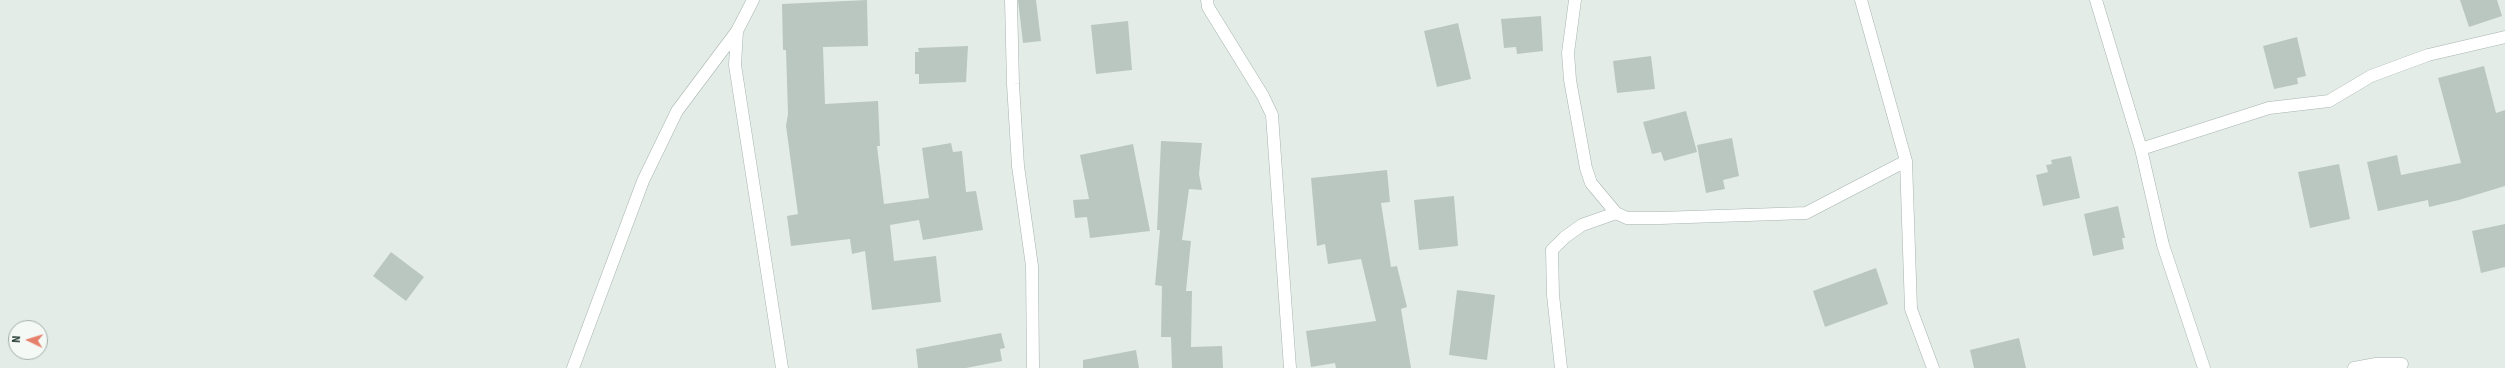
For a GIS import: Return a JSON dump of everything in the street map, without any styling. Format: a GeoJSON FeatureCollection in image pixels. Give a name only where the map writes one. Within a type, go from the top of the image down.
{"type":"FeatureCollection","features":[{"type":"Feature","properties":{"kind":"street"},"geometry":{"type":"LineString","coordinates":[[573,368],[646,174],[677,111],[737,31],[753,0]]}},
{"type":"Feature","properties":{"kind":"street"},"geometry":{"type":"LineString","coordinates":[[1011,0],[1013,84],[1018,166],[1032,266],[1033,368]]}},
{"type":"Feature","properties":{"kind":"street"},"geometry":{"type":"LineString","coordinates":[[1207,0],[1208,7],[1263,96],[1272,115],[1290,368]]}},
{"type":"Feature","properties":{"kind":"street"},"geometry":{"type":"LineString","coordinates":[[1574,0],[1568,53],[1570,80],[1586,168],[1591,183],[1616,213],[1627,218],[1806,213],[1906,161]]}},
{"type":"Feature","properties":{"kind":"street"},"geometry":{"type":"LineString","coordinates":[[1861,0],[1906,161],[1911,309],[1933,368]]}},
{"type":"Feature","properties":{"kind":"street"},"geometry":{"type":"LineString","coordinates":[[2096,0],[2140,149],[2163,245],[2204,368]]}},
{"type":"Feature","properties":{"kind":"street"},"geometry":{"type":"LineString","coordinates":[[737,31],[735,65],[782,368]]}},
{"type":"Feature","properties":{"kind":"street"},"geometry":{"type":"LineString","coordinates":[[2140,149],[2269,108],[2329,101],[2378,73],[2428,55],[2505,36]]}},
{"type":"Feature","properties":{"kind":"street"},"geometry":{"type":"LineString","coordinates":[[1562,368],[1553,295],[1552,250],[1565,237],[1582,225],[1616,213]]}},
{"type":"Feature","properties":{"kind":"street"},"geometry":{"type":"LineString","coordinates":[[2354,368],[2376,364],[2402,364]]}},
{"type":"Feature","properties":{"kind":"building"},"geometry":{"type":"Polygon","coordinates":[[[867,0],[868,46],[823,47],[825,104],[878,101],[880,146],[877,146],[884,204],[929,198],[922,148],[951,143],[953,152],[962,151],[966,192],[976,191],[983,230],[923,240],[919,220],[890,225],[894,261],[936,256],[941,302],[872,310],[865,251],[852,254],[850,239],[791,246],[787,216],[798,214],[786,126],[788,114],[786,50],[783,50],[782,4],[867,0]]]}},
{"type":"Feature","properties":{"kind":"building"},"geometry":{"type":"Polygon","coordinates":[[[1018,0],[1036,0],[1041,41],[1023,43],[1018,0]]]}},
{"type":"Feature","properties":{"kind":"building"},"geometry":{"type":"Polygon","coordinates":[[[2460,0],[2497,0],[2502,16],[2469,27],[2460,0]]]}},
{"type":"Feature","properties":{"kind":"building"},"geometry":{"type":"Polygon","coordinates":[[[1541,16],[1543,51],[1517,54],[1516,47],[1504,48],[1501,19],[1541,16]]]}},
{"type":"Feature","properties":{"kind":"building"},"geometry":{"type":"Polygon","coordinates":[[[1128,21],[1132,70],[1096,74],[1091,25],[1128,21]]]}},
{"type":"Feature","properties":{"kind":"building"},"geometry":{"type":"Polygon","coordinates":[[[1458,23],[1471,79],[1437,87],[1424,31],[1458,23]]]}},
{"type":"Feature","properties":{"kind":"building"},"geometry":{"type":"Polygon","coordinates":[[[2297,37],[2306,76],[2297,78],[2298,84],[2274,89],[2263,46],[2297,37]]]}},
{"type":"Feature","properties":{"kind":"building"},"geometry":{"type":"Polygon","coordinates":[[[968,46],[966,82],[919,84],[919,74],[915,74],[915,52],[919,52],[918,48],[968,46]]]}},
{"type":"Feature","properties":{"kind":"building"},"geometry":{"type":"Polygon","coordinates":[[[1651,56],[1655,89],[1617,93],[1613,61],[1651,56]]]}},
{"type":"Feature","properties":{"kind":"building"},"geometry":{"type":"Polygon","coordinates":[[[2484,66],[2496,113],[2505,110],[2505,186],[2459,200],[2429,207],[2428,200],[2378,211],[2367,162],[2397,155],[2401,175],[2461,163],[2438,78],[2484,66]]]}},
{"type":"Feature","properties":{"kind":"building"},"geometry":{"type":"Polygon","coordinates":[[[1686,111],[1697,152],[1664,161],[1661,152],[1652,154],[1643,122],[1686,111]]]}},
{"type":"Feature","properties":{"kind":"building"},"geometry":{"type":"Polygon","coordinates":[[[1732,138],[1739,176],[1723,180],[1725,189],[1706,193],[1697,145],[1732,138]]]}},
{"type":"Feature","properties":{"kind":"building"},"geometry":{"type":"Polygon","coordinates":[[[1161,141],[1202,143],[1199,174],[1202,190],[1189,189],[1182,240],[1191,241],[1186,291],[1192,291],[1191,347],[1222,346],[1223,368],[1172,368],[1171,337],[1161,337],[1162,286],[1155,285],[1160,230],[1157,230],[1161,141]]]}},
{"type":"Feature","properties":{"kind":"building"},"geometry":{"type":"Polygon","coordinates":[[[1133,144],[1150,231],[1090,238],[1087,217],[1075,218],[1073,200],[1089,199],[1080,155],[1133,144]]]}},
{"type":"Feature","properties":{"kind":"building"},"geometry":{"type":"Polygon","coordinates":[[[2071,156],[2080,198],[2043,206],[2036,175],[2048,172],[2046,165],[2052,164],[2051,160],[2071,156]]]}},
{"type":"Feature","properties":{"kind":"building"},"geometry":{"type":"Polygon","coordinates":[[[2339,164],[2350,219],[2310,228],[2298,172],[2339,164]]]}},
{"type":"Feature","properties":{"kind":"building"},"geometry":{"type":"Polygon","coordinates":[[[1387,170],[1390,202],[1381,203],[1391,267],[1397,266],[1407,307],[1401,309],[1411,368],[1336,368],[1335,363],[1311,367],[1306,331],[1376,321],[1361,259],[1328,264],[1325,244],[1317,246],[1311,178],[1387,170]]]}},
{"type":"Feature","properties":{"kind":"building"},"geometry":{"type":"Polygon","coordinates":[[[1454,196],[1458,246],[1419,250],[1414,200],[1454,196]]]}},
{"type":"Feature","properties":{"kind":"building"},"geometry":{"type":"Polygon","coordinates":[[[2118,206],[2125,238],[2122,238],[2124,249],[2093,256],[2084,214],[2118,206]]]}},
{"type":"Feature","properties":{"kind":"building"},"geometry":{"type":"Polygon","coordinates":[[[2505,224],[2505,267],[2481,273],[2472,231],[2505,224]]]}},
{"type":"Feature","properties":{"kind":"building"},"geometry":{"type":"Polygon","coordinates":[[[391,252],[424,277],[406,301],[373,276],[391,252]]]}},
{"type":"Feature","properties":{"kind":"building"},"geometry":{"type":"Polygon","coordinates":[[[1876,268],[1888,304],[1825,327],[1813,291],[1876,268]]]}},
{"type":"Feature","properties":{"kind":"building"},"geometry":{"type":"Polygon","coordinates":[[[1457,290],[1495,295],[1487,360],[1449,355],[1457,290]]]}},
{"type":"Feature","properties":{"kind":"building"},"geometry":{"type":"Polygon","coordinates":[[[1001,333],[1005,348],[1000,349],[1002,361],[966,368],[918,368],[916,349],[1001,333]]]}},
{"type":"Feature","properties":{"kind":"building"},"geometry":{"type":"Polygon","coordinates":[[[2019,338],[2026,368],[1974,368],[1970,350],[2019,338]]]}},
{"type":"Feature","properties":{"kind":"building"},"geometry":{"type":"Polygon","coordinates":[[[1136,350],[1139,368],[1083,368],[1083,360],[1136,350]]]}}]}
